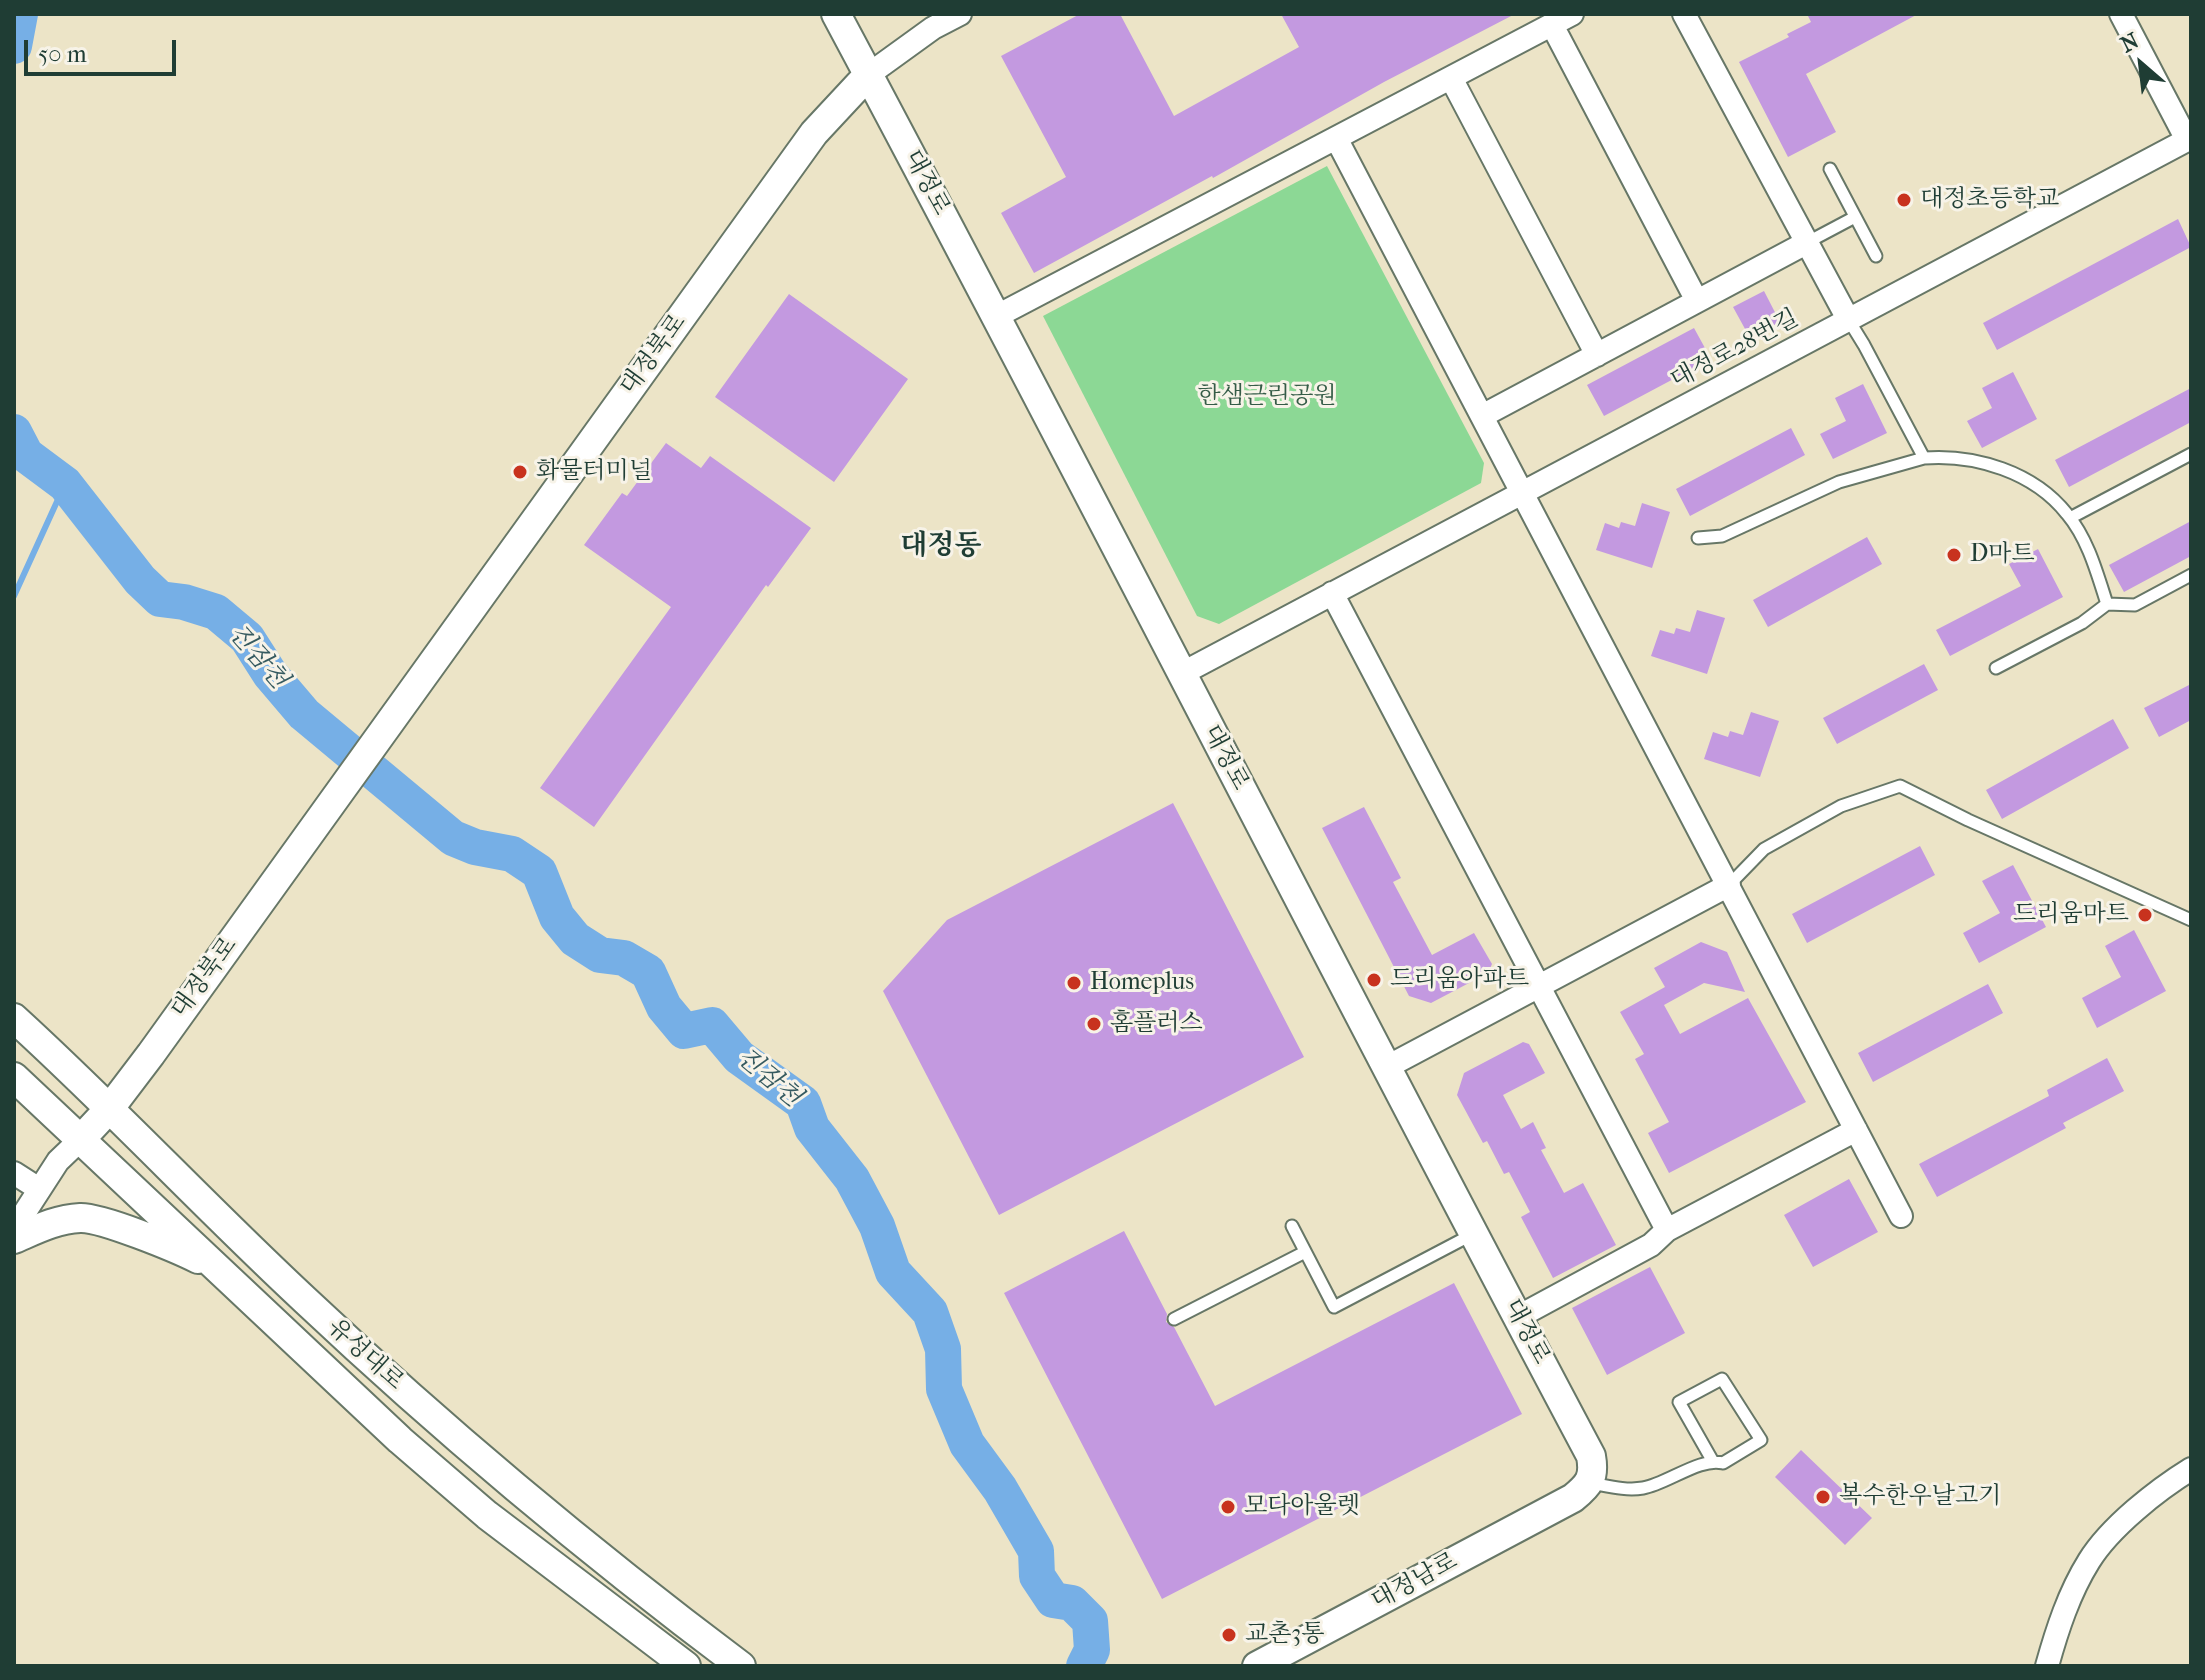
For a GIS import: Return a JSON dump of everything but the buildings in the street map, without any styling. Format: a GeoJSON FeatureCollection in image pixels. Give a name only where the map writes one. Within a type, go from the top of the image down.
{"type":"FeatureCollection","features":[{"type":"Feature","properties":{"kind":"street","name":"대정로"},"geometry":{"type":"LineString","coordinates":[[836,14],[997,316],[1591,1456],[1594,1469],[1582,1490]]}},
{"type":"Feature","properties":{"kind":"street","name":"대정북로"},"geometry":{"type":"LineString","coordinates":[[81,1139],[110,1108],[814,133],[868,75],[933,28],[960,14]]}},
{"type":"Feature","properties":{"kind":"street"},"geometry":{"type":"LineString","coordinates":[[1684,14],[1848,319]]}},
{"type":"Feature","properties":{"kind":"street","name":"대정로28번길"},"geometry":{"type":"LineString","coordinates":[[1181,674],[2189,140],[2121,14]]}},
{"type":"Feature","properties":{"kind":"street"},"geometry":{"type":"LineString","coordinates":[[997,316],[1562,19],[1697,301]]}},
{"type":"Feature","properties":{"kind":"street"},"geometry":{"type":"LineString","coordinates":[[1451,78],[1597,355]]}},
{"type":"Feature","properties":{"kind":"street"},"geometry":{"type":"LineString","coordinates":[[1336,138],[1901,1216]]}},
{"type":"Feature","properties":{"kind":"street"},"geometry":{"type":"LineString","coordinates":[[1482,416],[1806,243]]}},
{"type":"Feature","properties":{"kind":"street"},"geometry":{"type":"LineString","coordinates":[[1332,593],[1667,1230]]}},
{"type":"Feature","properties":{"kind":"street"},"geometry":{"type":"LineString","coordinates":[[1387,1067],[1729,885]]}},
{"type":"Feature","properties":{"kind":"street","name":"유성대로"},"geometry":{"type":"LineString","coordinates":[[14,1018],[304,1299],[441,1425],[622,1576],[741,1666]]}},
{"type":"Feature","properties":{"kind":"street","name":"유성대로"},"geometry":{"type":"LineString","coordinates":[[14,1077],[400,1440],[476,1506],[686,1666]]}},
{"type":"Feature","properties":{"kind":"street"},"geometry":{"type":"LineString","coordinates":[[1518,1317],[1651,1245],[1667,1230],[1856,1130]]}},
{"type":"Feature","properties":{"kind":"street"},"geometry":{"type":"LineString","coordinates":[[14,1229],[58,1161],[81,1139]]}},
{"type":"Feature","properties":{"kind":"street"},"geometry":{"type":"LineString","coordinates":[[14,1173],[39,1189]]}},
{"type":"Feature","properties":{"kind":"street"},"geometry":{"type":"LineString","coordinates":[[14,1239],[54,1223],[84,1217],[180,1250],[222,1271]]}},
{"type":"Feature","properties":{"kind":"street"},"geometry":{"type":"LineString","coordinates":[[2047,1666],[2070,1599],[2090,1559],[2132,1512],[2191,1469]]}},
{"type":"Feature","properties":{"kind":"street","name":"대정남로"},"geometry":{"type":"LineString","coordinates":[[1257,1666],[1582,1490]]}},
{"type":"Feature","properties":{"kind":"lane"},"geometry":{"type":"LineString","coordinates":[[1830,169],[1876,256]]}},
{"type":"Feature","properties":{"kind":"lane"},"geometry":{"type":"LineString","coordinates":[[1806,243],[1855,217]]}},
{"type":"Feature","properties":{"kind":"lane"},"geometry":{"type":"LineString","coordinates":[[1848,319],[1924,458]]}},
{"type":"Feature","properties":{"kind":"lane"},"geometry":{"type":"LineString","coordinates":[[2070,518],[2191,454]]}},
{"type":"Feature","properties":{"kind":"lane"},"geometry":{"type":"LineString","coordinates":[[1698,538],[1722,536],[1839,482],[1924,458],[1948,456],[1968,459],[2019,477],[2045,492],[2070,518],[2084,542],[2107,604]]}},
{"type":"Feature","properties":{"kind":"lane"},"geometry":{"type":"LineString","coordinates":[[1996,668],[2082,623],[2107,604],[2135,605],[2191,575]]}},
{"type":"Feature","properties":{"kind":"lane"},"geometry":{"type":"LineString","coordinates":[[1729,885],[1764,849],[1841,806],[1900,786],[1968,820],[2191,920]]}},
{"type":"Feature","properties":{"kind":"lane"},"geometry":{"type":"LineString","coordinates":[[1292,1226],[1334,1307],[1474,1234]]}},
{"type":"Feature","properties":{"kind":"lane"},"geometry":{"type":"LineString","coordinates":[[1174,1319],[1305,1252]]}},
{"type":"Feature","properties":{"kind":"lane"},"geometry":{"type":"LineString","coordinates":[[1582,1490],[1640,1489],[1657,1485],[1712,1460],[1723,1463],[1761,1440],[1722,1379],[1679,1402],[1712,1460]]}},
{"type":"Feature","properties":{"kind":"green space","name":"한샘근린공원"},"geometry":{"type":"Polygon","coordinates":[[[1327,166],[1484,463],[1481,483],[1219,624],[1197,616],[1043,316],[1327,166]]]}},
{"type":"Feature","properties":{"kind":"waterway","name":"진잠천"},"geometry":{"type":"LineString","coordinates":[[14,46],[20,14]]}},
{"type":"Feature","properties":{"kind":"waterway","name":"진잠천"},"geometry":{"type":"LineString","coordinates":[[14,432],[26,455],[65,484],[140,580],[160,599],[184,602],[216,612],[247,638],[270,674],[304,714],[453,838],[475,847],[512,854],[539,872],[557,917],[575,939],[600,955],[624,958],[648,972],[664,1007],[684,1031],[712,1025],[739,1057],[803,1103],[812,1128],[852,1179],[877,1226],[893,1272],[930,1312],[943,1349],[944,1389],[967,1444],[1000,1489],[1036,1551],[1037,1576],[1053,1600],[1072,1603],[1090,1621],[1092,1650],[1084,1666]]}},
{"type":"Feature","properties":{"kind":"waterway"},"geometry":{"type":"LineString","coordinates":[[14,596],[65,484]]}},
{"type":"Feature","properties":{"kind":"place","name":"대정초등학교"},"geometry":{"type":"Point","coordinates":[1904,200]}},
{"type":"Feature","properties":{"kind":"place","name":"화물터미널"},"geometry":{"type":"Point","coordinates":[520,472]}},
{"type":"Feature","properties":{"kind":"place","name":"D마트"},"geometry":{"type":"Point","coordinates":[1954,555]}},
{"type":"Feature","properties":{"kind":"place","name":"드리움마트"},"geometry":{"type":"Point","coordinates":[2145,915]}},
{"type":"Feature","properties":{"kind":"place","name":"드리움아파트"},"geometry":{"type":"Point","coordinates":[1374,980]}},
{"type":"Feature","properties":{"kind":"place","name":"Homeplus"},"geometry":{"type":"Point","coordinates":[1074,983]}},
{"type":"Feature","properties":{"kind":"place","name":"홈플러스"},"geometry":{"type":"Point","coordinates":[1094,1024]}},
{"type":"Feature","properties":{"kind":"place","name":"복수한우날고기"},"geometry":{"type":"Point","coordinates":[1823,1497]}},
{"type":"Feature","properties":{"kind":"place","name":"모다아울렛"},"geometry":{"type":"Point","coordinates":[1228,1507]}},
{"type":"Feature","properties":{"kind":"place","name":"교촌3통"},"geometry":{"type":"Point","coordinates":[1229,1635]}},
{"type":"Feature","properties":{"kind":"district","name":"대정동"},"geometry":{"type":"Point","coordinates":[941,547]}}]}
